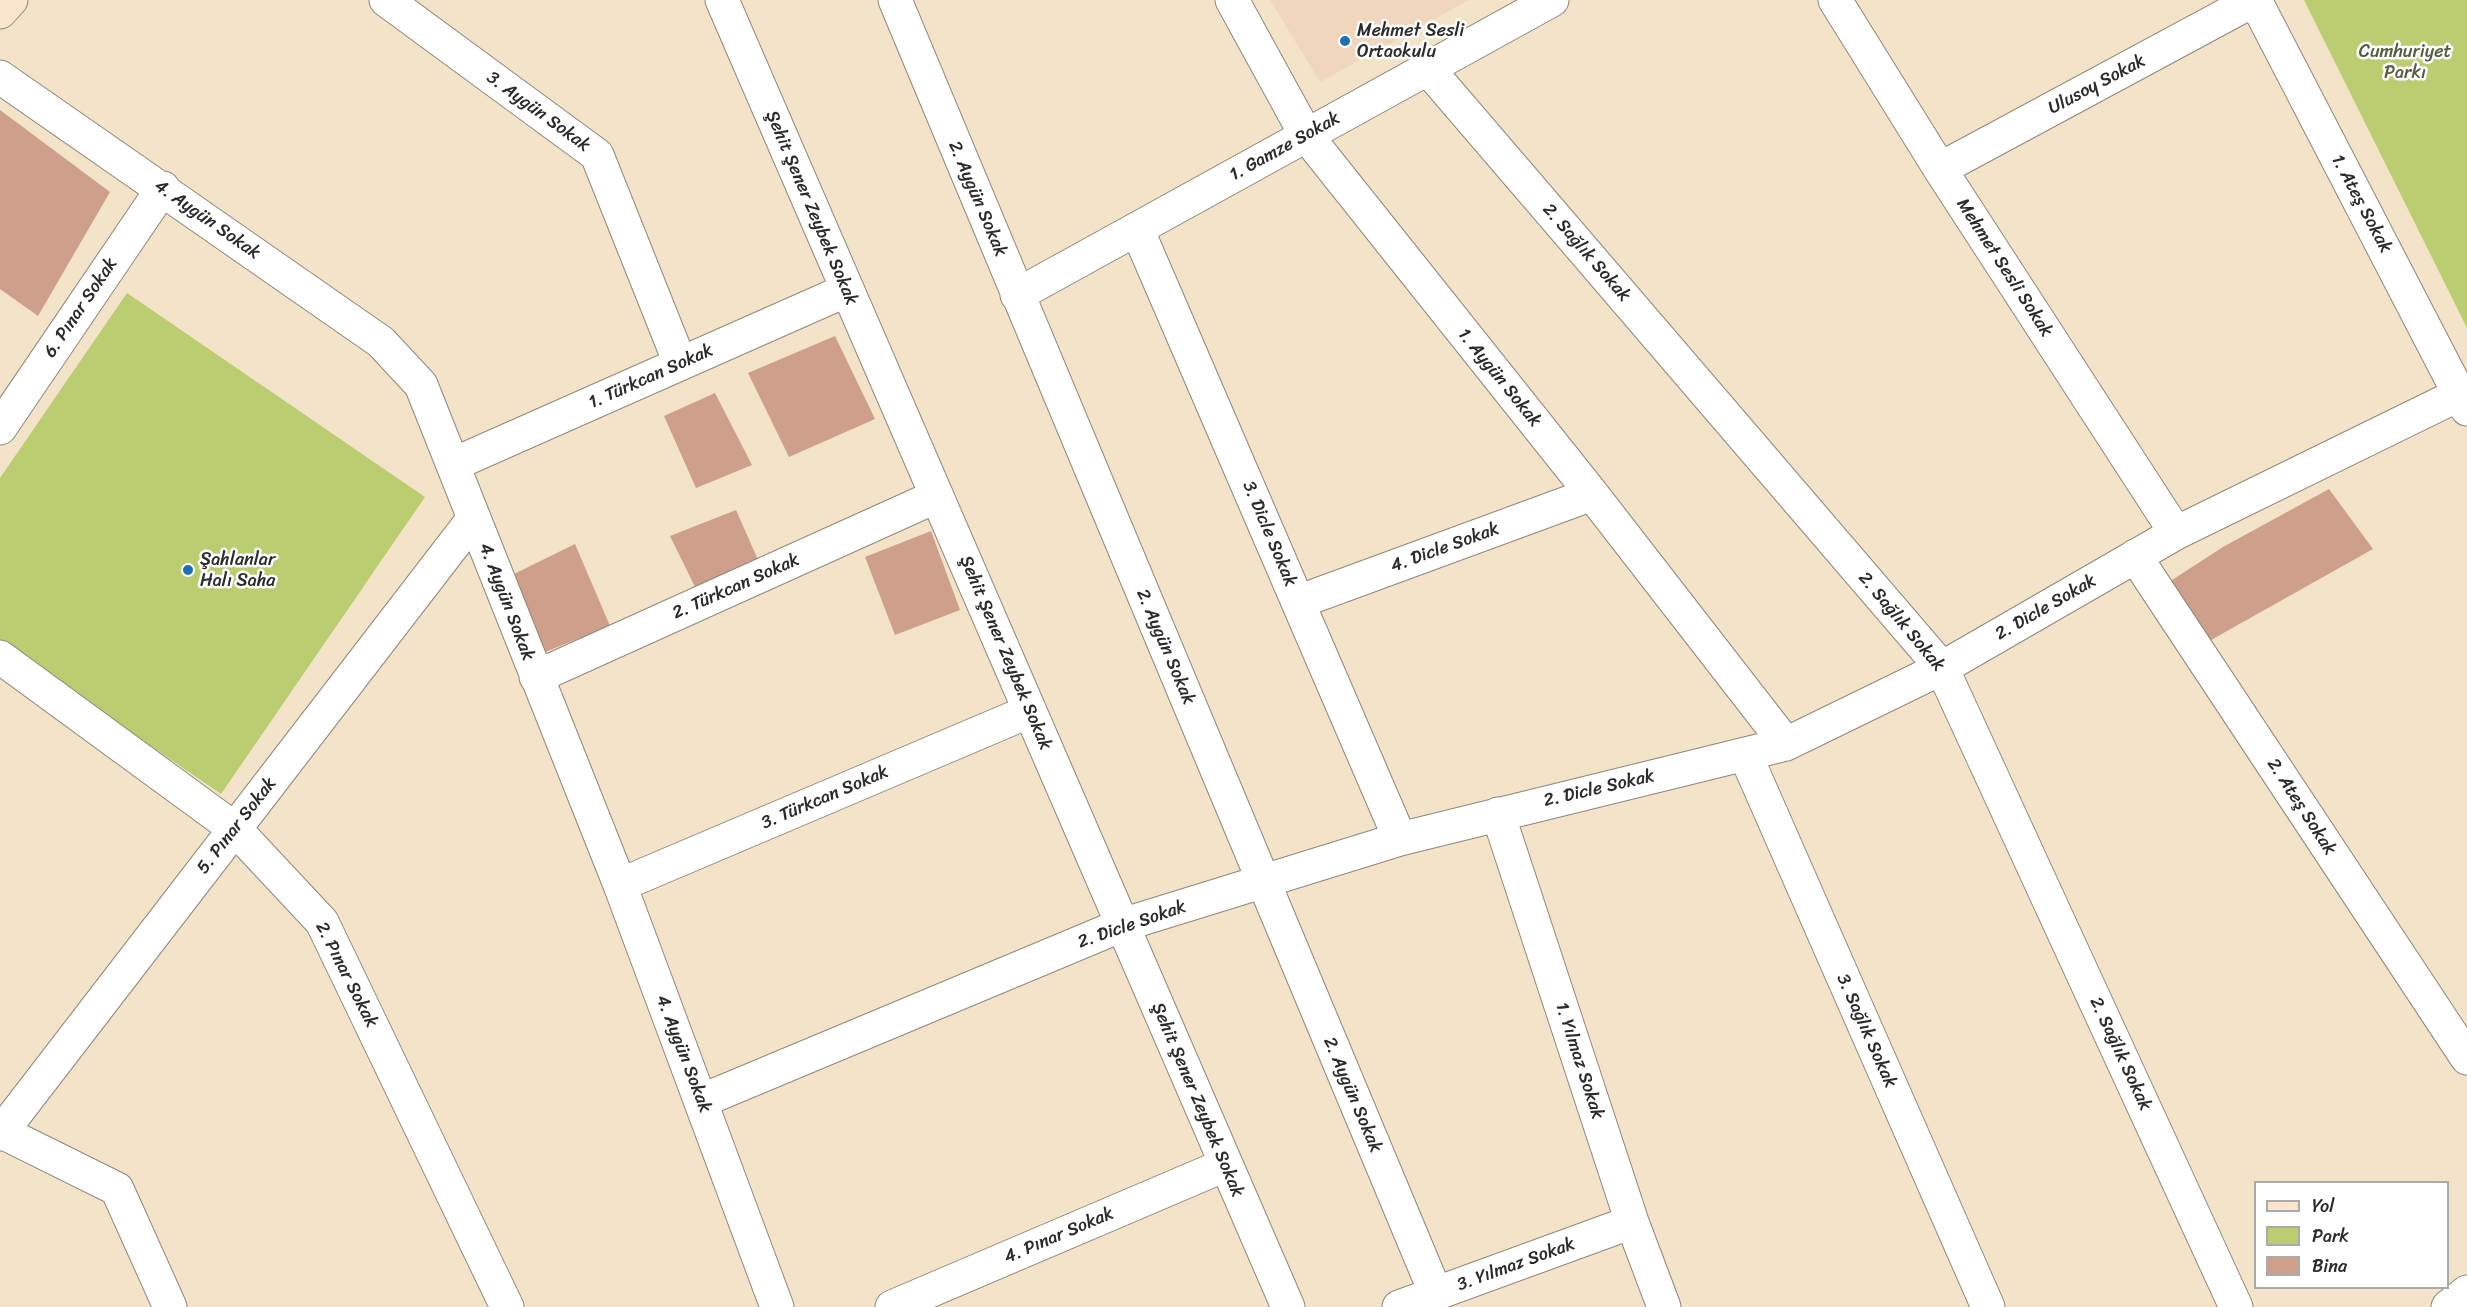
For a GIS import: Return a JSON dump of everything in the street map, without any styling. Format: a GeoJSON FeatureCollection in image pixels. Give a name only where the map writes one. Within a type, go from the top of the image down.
{"type":"FeatureCollection","features":[{"type":"Feature","properties":{"kind":"main road"},"geometry":{"type":"LineString","coordinates":[[0,12],[11,0]]}},
{"type":"Feature","properties":{"kind":"street","name":"3. Aygün Sokak"},"geometry":{"type":"LineString","coordinates":[[386,0],[597,155],[680,363]]}},
{"type":"Feature","properties":{"kind":"street","name":"Şehit Şener Zeybek Sokak"},"geometry":{"type":"LineString","coordinates":[[722,0],[1288,1307]]}},
{"type":"Feature","properties":{"kind":"street","name":"2. Aygün Sokak"},"geometry":{"type":"LineString","coordinates":[[895,0],[1436,1294]]}},
{"type":"Feature","properties":{"kind":"street","name":"1. Aygün Sokak"},"geometry":{"type":"LineString","coordinates":[[1232,0],[1306,135],[1592,494],[1786,744]]}},
{"type":"Feature","properties":{"kind":"street","name":"1. Gamze Sokak"},"geometry":{"type":"LineString","coordinates":[[1017,295],[1552,0]]}},
{"type":"Feature","properties":{"kind":"street","name":"Mehmet Sesli Sokak"},"geometry":{"type":"LineString","coordinates":[[1835,0],[1940,169],[2176,533]]}},
{"type":"Feature","properties":{"kind":"street","name":"Ulusoy Sokak"},"geometry":{"type":"LineString","coordinates":[[1940,169],[2254,0]]}},
{"type":"Feature","properties":{"kind":"street","name":"1. Ateş Sokak"},"geometry":{"type":"LineString","coordinates":[[2254,0],[2464,401]]}},
{"type":"Feature","properties":{"kind":"street","name":"2. Sağlık Sokak"},"geometry":{"type":"LineString","coordinates":[[1428,69],[1942,668],[2236,1307]]}},
{"type":"Feature","properties":{"kind":"street","name":"4. Aygün Sokak"},"geometry":{"type":"LineString","coordinates":[[0,77],[163,188],[381,342],[421,385],[620,885],[777,1307]]}},
{"type":"Feature","properties":{"kind":"street","name":"6. Pınar Sokak"},"geometry":{"type":"LineString","coordinates":[[0,428],[163,188]]}},
{"type":"Feature","properties":{"kind":"street","name":"3. Dicle Sokak"},"geometry":{"type":"LineString","coordinates":[[1137,229],[1400,839]]}},
{"type":"Feature","properties":{"kind":"street","name":"1. Türkcan Sokak"},"geometry":{"type":"LineString","coordinates":[[454,464],[847,290]]}},
{"type":"Feature","properties":{"kind":"street","name":"2. Dicle Sokak"},"geometry":{"type":"LineString","coordinates":[[701,1101],[1122,925],[1400,839],[1498,813],[1786,744],[1942,668],[2176,533],[2464,401]]}},
{"type":"Feature","properties":{"kind":"street","name":"4. Dicle Sokak"},"geometry":{"type":"LineString","coordinates":[[1298,602],[1592,494]]}},
{"type":"Feature","properties":{"kind":"street","name":"2. Türkcan Sokak"},"geometry":{"type":"LineString","coordinates":[[536,677],[937,496]]}},
{"type":"Feature","properties":{"kind":"street","name":"5. Pınar Sokak"},"geometry":{"type":"LineString","coordinates":[[1,1132],[474,518]]}},
{"type":"Feature","properties":{"kind":"street","name":"2. Ateş Sokak"},"geometry":{"type":"LineString","coordinates":[[2134,556],[2467,1058]]}},
{"type":"Feature","properties":{"kind":"street","name":"2. Pınar Sokak"},"geometry":{"type":"LineString","coordinates":[[0,657],[235,829],[322,922],[507,1307]]}},
{"type":"Feature","properties":{"kind":"street","name":"3. Türkcan Sokak"},"geometry":{"type":"LineString","coordinates":[[620,885],[1030,711]]}},
{"type":"Feature","properties":{"kind":"street","name":"3. Sağlık Sokak"},"geometry":{"type":"LineString","coordinates":[[1744,754],[1988,1307]]}},
{"type":"Feature","properties":{"kind":"street","name":"1. Yılmaz Sokak"},"geometry":{"type":"LineString","coordinates":[[1498,813],[1632,1222],[1664,1307]]}},
{"type":"Feature","properties":{"kind":"street"},"geometry":{"type":"LineString","coordinates":[[1,1132],[117,1189],[170,1307]]}},
{"type":"Feature","properties":{"kind":"street","name":"4. Pınar Sokak"},"geometry":{"type":"LineString","coordinates":[[892,1307],[1225,1164]]}},
{"type":"Feature","properties":{"kind":"street","name":"3. Yılmaz Sokak"},"geometry":{"type":"LineString","coordinates":[[1400,1307],[1632,1222]]}},
{"type":"Feature","properties":{"kind":"street"},"geometry":{"type":"LineString","coordinates":[[2448,1307],[2467,1292]]}},
{"type":"Feature","properties":{"kind":"shaded area","name":"Mehmet Sesli Ortaokulu"},"geometry":{"type":"Polygon","coordinates":[[[1270,0],[1469,0],[1320,82],[1270,0]]]}},
{"type":"Feature","properties":{"kind":"green space","name":"Cumhuriyet Parkı"},"geometry":{"type":"Polygon","coordinates":[[[2304,0],[2467,0],[2467,328],[2304,0]]]}},
{"type":"Feature","properties":{"kind":"green space","name":"Şahlanlar Halı Saha"},"geometry":{"type":"Polygon","coordinates":[[[127,293],[425,497],[221,794],[0,643],[0,478],[127,293]]]}},
{"type":"Feature","properties":{"kind":"building"},"geometry":{"type":"Polygon","coordinates":[[[0,110],[110,192],[38,316],[0,289],[0,110]]]}},
{"type":"Feature","properties":{"kind":"building"},"geometry":{"type":"Polygon","coordinates":[[[835,336],[875,419],[789,457],[748,373],[835,336]]]}},
{"type":"Feature","properties":{"kind":"building"},"geometry":{"type":"Polygon","coordinates":[[[715,393],[752,465],[696,488],[664,416],[715,393]]]}},
{"type":"Feature","properties":{"kind":"building"},"geometry":{"type":"Polygon","coordinates":[[[2329,489],[2373,549],[2211,640],[2169,582],[2223,547],[2329,489]]]}},
{"type":"Feature","properties":{"kind":"building"},"geometry":{"type":"Polygon","coordinates":[[[736,510],[762,569],[700,597],[670,536],[736,510]]]}},
{"type":"Feature","properties":{"kind":"building"},"geometry":{"type":"Polygon","coordinates":[[[931,531],[960,610],[895,635],[865,557],[931,531]]]}},
{"type":"Feature","properties":{"kind":"building"},"geometry":{"type":"Polygon","coordinates":[[[575,544],[610,626],[545,652],[514,574],[575,544]]]}},
{"type":"Feature","properties":{"kind":"place","name":"Mehmet Sesli Ortaokulu"},"geometry":{"type":"Point","coordinates":[1345,41]}},
{"type":"Feature","properties":{"kind":"place","name":"Şahlanlar Halı Saha"},"geometry":{"type":"Point","coordinates":[188,570]}}]}
